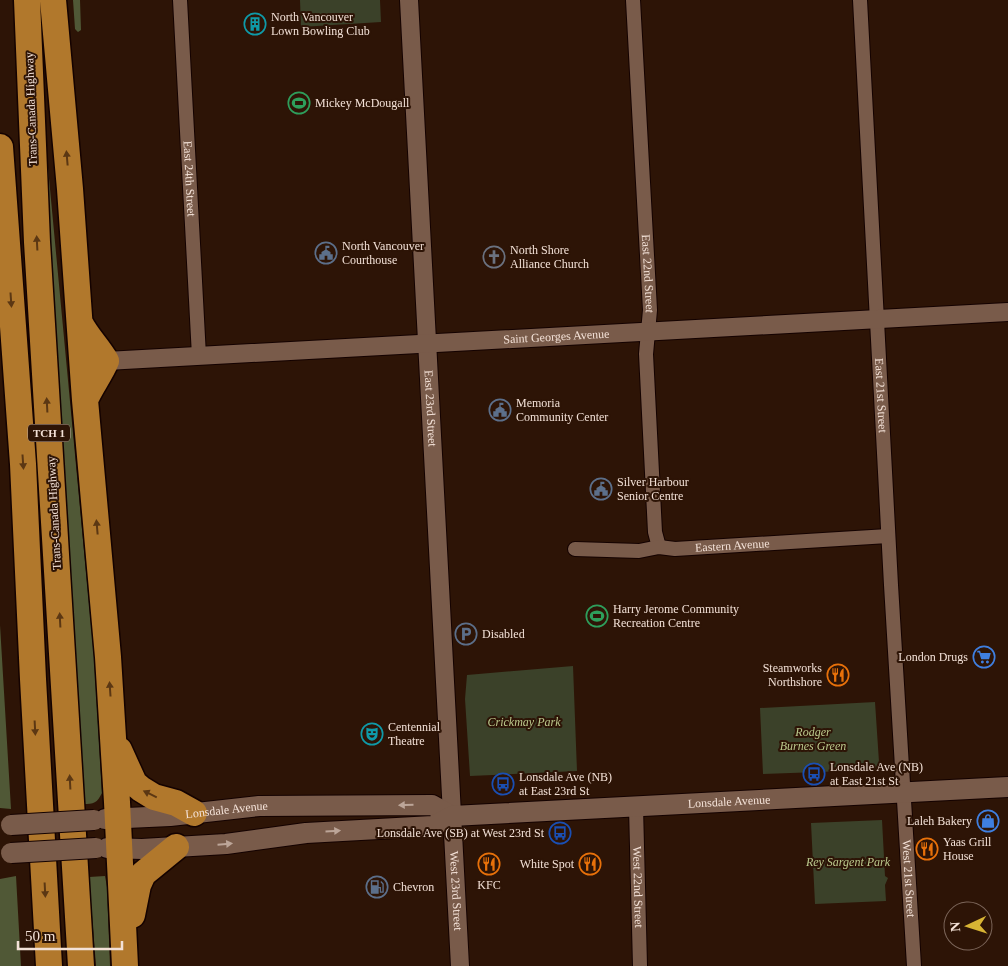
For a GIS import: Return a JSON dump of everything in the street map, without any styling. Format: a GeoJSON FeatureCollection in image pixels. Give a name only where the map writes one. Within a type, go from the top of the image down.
{"type":"FeatureCollection","features":[{"type":"Feature","properties":{"kind":"highway","name":"Trans-Canada Highway"},"geometry":{"type":"LineString","coordinates":[[26,0],[37,242],[80,966]]}},
{"type":"Feature","properties":{"kind":"highway"},"geometry":{"type":"LineString","coordinates":[[53,0],[114,738],[106,819],[108,848],[125,958]]}},
{"type":"Feature","properties":{"kind":"highway","name":"TCH 1"},"geometry":{"type":"LineString","coordinates":[[0,147],[23,464],[33,689],[49,966]]}},
{"type":"Feature","properties":{"kind":"highway"},"geometry":{"type":"LineString","coordinates":[[79,322],[86,336],[100,351],[106,361],[85,400]]}},
{"type":"Feature","properties":{"kind":"highway"},"geometry":{"type":"LineString","coordinates":[[114,738],[134,783],[141,790],[154,797],[176,803],[194,813]]}},
{"type":"Feature","properties":{"kind":"highway"},"geometry":{"type":"LineString","coordinates":[[125,958],[138,885],[147,870],[176,847]]}},
{"type":"Feature","properties":{"kind":"main road","name":"Lonsdale Avenue"},"geometry":{"type":"LineString","coordinates":[[6,854],[226,844],[306,833],[433,826],[452,816],[1008,787]]}},
{"type":"Feature","properties":{"kind":"main road","name":"Lonsdale Avenue"},"geometry":{"type":"LineString","coordinates":[[6,825],[194,813],[259,806],[385,806],[424,804],[432,805],[452,816]]}},
{"type":"Feature","properties":{"kind":"street","name":"East 24th Street"},"geometry":{"type":"LineString","coordinates":[[180,0],[199,356]]}},
{"type":"Feature","properties":{"kind":"street","name":"East 23rd Street"},"geometry":{"type":"LineString","coordinates":[[409,0],[452,816]]}},
{"type":"Feature","properties":{"kind":"street","name":"East 22nd Street"},"geometry":{"type":"LineString","coordinates":[[633,0],[650,310],[646,354],[656,532],[659,547]]}},
{"type":"Feature","properties":{"kind":"street","name":"East 21st Street"},"geometry":{"type":"LineString","coordinates":[[860,0],[903,792]]}},
{"type":"Feature","properties":{"kind":"street","name":"Saint Georges Avenue"},"geometry":{"type":"LineString","coordinates":[[106,361],[1008,312]]}},
{"type":"Feature","properties":{"kind":"street","name":"Eastern Avenue"},"geometry":{"type":"LineString","coordinates":[[575,549],[638,551],[659,547],[675,549],[888,536]]}},
{"type":"Feature","properties":{"kind":"street","name":"West 21st Street"},"geometry":{"type":"LineString","coordinates":[[903,792],[914,966]]}},
{"type":"Feature","properties":{"kind":"street","name":"West 22nd Street"},"geometry":{"type":"LineString","coordinates":[[636,807],[640,966]]}},
{"type":"Feature","properties":{"kind":"street","name":"West 23rd Street"},"geometry":{"type":"LineString","coordinates":[[452,816],[460,966]]}},
{"type":"Feature","properties":{"kind":"green space"},"geometry":{"type":"Polygon","coordinates":[[[73,0],[80,0],[81,30],[78,32],[75,29],[73,0]]]}},
{"type":"Feature","properties":{"kind":"green space"},"geometry":{"type":"Polygon","coordinates":[[[300,0],[380,0],[381,22],[301,27],[300,0]]]}},
{"type":"Feature","properties":{"kind":"green space"},"geometry":{"type":"Polygon","coordinates":[[[44,125],[94,657],[102,793],[97,801],[87,804],[83,804],[44,125]]]}},
{"type":"Feature","properties":{"kind":"green space"},"geometry":{"type":"Polygon","coordinates":[[[0,625],[11,809],[0,808],[0,625]]]}},
{"type":"Feature","properties":{"kind":"green space","name":"Crickmay Park"},"geometry":{"type":"Polygon","coordinates":[[[573,666],[577,771],[470,776],[465,699],[467,675],[573,666]]]}},
{"type":"Feature","properties":{"kind":"green space","name":"Rodger Burnes Green"},"geometry":{"type":"Polygon","coordinates":[[[875,702],[879,762],[874,770],[763,774],[760,708],[875,702]]]}},
{"type":"Feature","properties":{"kind":"green space","name":"Rey Sargent Park"},"geometry":{"type":"Polygon","coordinates":[[[882,820],[885,876],[888,878],[885,885],[886,901],[815,904],[811,823],[882,820]]]}},
{"type":"Feature","properties":{"kind":"green space"},"geometry":{"type":"Polygon","coordinates":[[[16,876],[21,966],[0,966],[0,879],[16,876]]]}},
{"type":"Feature","properties":{"kind":"green space"},"geometry":{"type":"Polygon","coordinates":[[[105,876],[110,966],[96,966],[89,877],[105,876]]]}},
{"type":"Feature","properties":{"kind":"place","name":"North Vancouver Lown Bowling Club"},"geometry":{"type":"Point","coordinates":[255,24]}},
{"type":"Feature","properties":{"kind":"place","name":"Mickey McDougall"},"geometry":{"type":"Point","coordinates":[299,103]}},
{"type":"Feature","properties":{"kind":"place","name":"North Vancouver Courthouse"},"geometry":{"type":"Point","coordinates":[326,253]}},
{"type":"Feature","properties":{"kind":"place","name":"North Shore Alliance Church"},"geometry":{"type":"Point","coordinates":[494,257]}},
{"type":"Feature","properties":{"kind":"place","name":"Memoria Community Center"},"geometry":{"type":"Point","coordinates":[500,410]}},
{"type":"Feature","properties":{"kind":"place","name":"Silver Harbour Senior Centre"},"geometry":{"type":"Point","coordinates":[601,489]}},
{"type":"Feature","properties":{"kind":"place","name":"Harry Jerome Community Recreation Centre"},"geometry":{"type":"Point","coordinates":[597,616]}},
{"type":"Feature","properties":{"kind":"place","name":"Disabled"},"geometry":{"type":"Point","coordinates":[466,634]}},
{"type":"Feature","properties":{"kind":"place","name":"London Drugs"},"geometry":{"type":"Point","coordinates":[984,657]}},
{"type":"Feature","properties":{"kind":"place","name":"Steamworks Northshore"},"geometry":{"type":"Point","coordinates":[838,675]}},
{"type":"Feature","properties":{"kind":"place","name":"Centennial Theatre"},"geometry":{"type":"Point","coordinates":[372,734]}},
{"type":"Feature","properties":{"kind":"place","name":"Lonsdale Ave (NB) at East 21st St"},"geometry":{"type":"Point","coordinates":[814,774]}},
{"type":"Feature","properties":{"kind":"place","name":"Lonsdale Ave (NB) at East 23rd St"},"geometry":{"type":"Point","coordinates":[503,784]}},
{"type":"Feature","properties":{"kind":"place","name":"Laleh Bakery"},"geometry":{"type":"Point","coordinates":[988,821]}},
{"type":"Feature","properties":{"kind":"place","name":"Lonsdale Ave (SB) at West 23rd St"},"geometry":{"type":"Point","coordinates":[560,833]}},
{"type":"Feature","properties":{"kind":"place","name":"Yaas Grill House"},"geometry":{"type":"Point","coordinates":[927,849]}},
{"type":"Feature","properties":{"kind":"place","name":"KFC"},"geometry":{"type":"Point","coordinates":[489,864]}},
{"type":"Feature","properties":{"kind":"place","name":"White Spot"},"geometry":{"type":"Point","coordinates":[590,864]}},
{"type":"Feature","properties":{"kind":"place","name":"Chevron"},"geometry":{"type":"Point","coordinates":[377,887]}}]}
